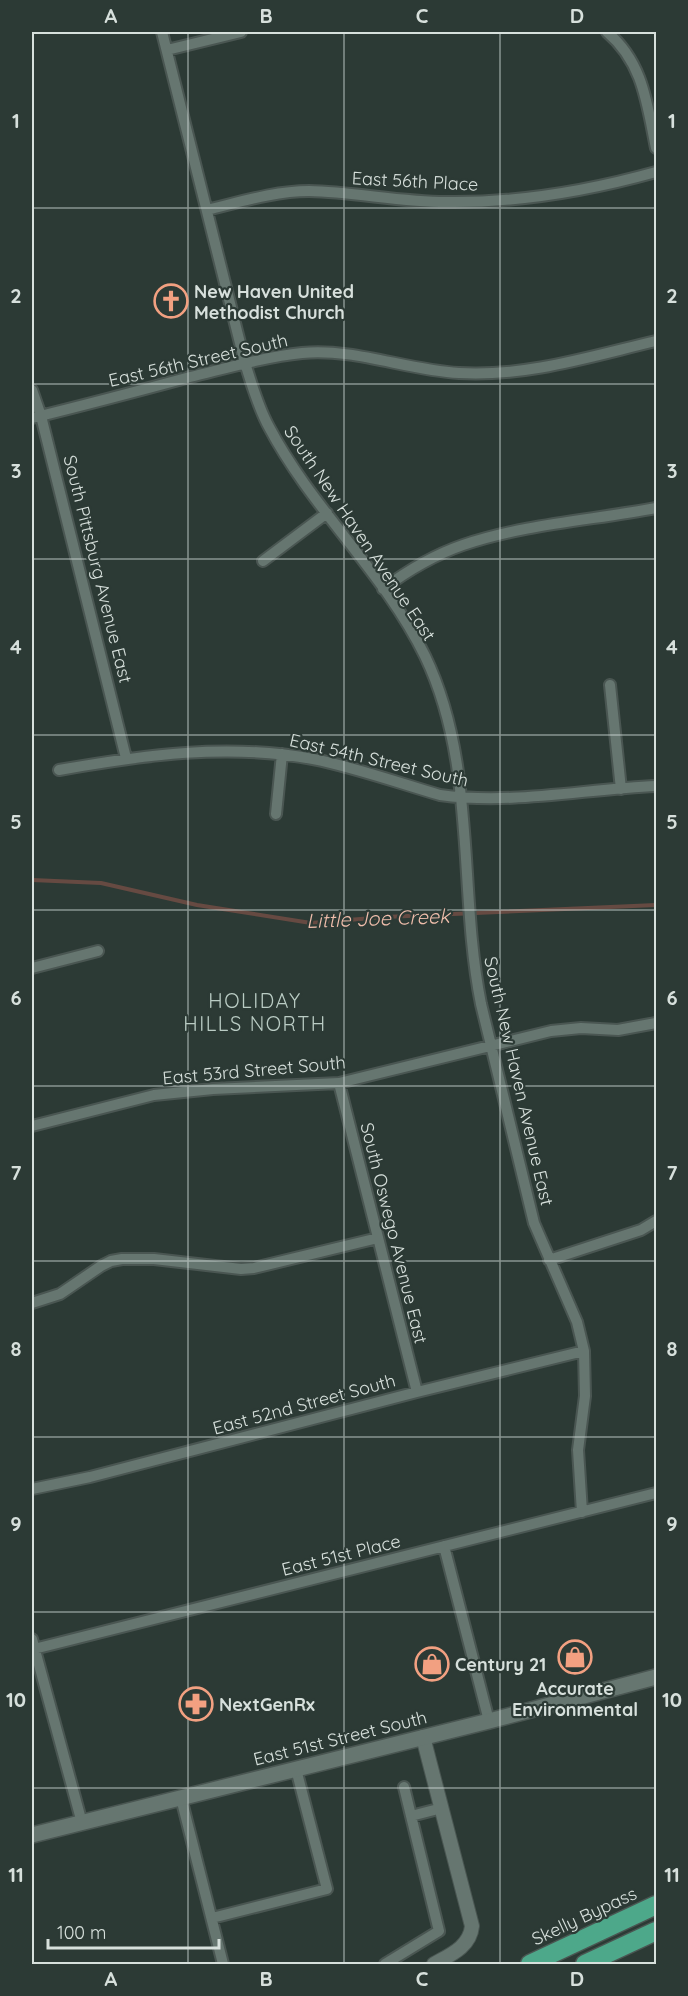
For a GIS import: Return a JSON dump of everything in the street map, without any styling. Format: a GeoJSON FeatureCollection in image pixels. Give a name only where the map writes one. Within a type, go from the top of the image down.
{"type":"FeatureCollection","features":[{"type":"Feature","properties":{"kind":"highway","name":"Skelly Bypass"},"geometry":{"type":"LineString","coordinates":[[530,1965],[657,1905]]}},
{"type":"Feature","properties":{"kind":"highway"},"geometry":{"type":"LineString","coordinates":[[585,1965],[657,1932]]}},
{"type":"Feature","properties":{"kind":"main road","name":"East 51st Street South"},"geometry":{"type":"LineString","coordinates":[[32,1835],[657,1677]]}},
{"type":"Feature","properties":{"kind":"street","name":"South New Haven Avenue East"},"geometry":{"type":"LineString","coordinates":[[162,32],[245,363],[268,426],[297,475],[410,627],[439,692],[451,730],[461,798],[475,975],[534,1223],[577,1322],[584,1351],[585,1396],[578,1450],[582,1512]]}},
{"type":"Feature","properties":{"kind":"street"},"geometry":{"type":"LineString","coordinates":[[167,50],[240,32]]}},
{"type":"Feature","properties":{"kind":"street"},"geometry":{"type":"LineString","coordinates":[[607,32],[620,43],[636,67],[644,90],[657,148]]}},
{"type":"Feature","properties":{"kind":"street","name":"East 56th Place"},"geometry":{"type":"LineString","coordinates":[[207,210],[279,194],[308,191],[444,202],[489,201],[587,189],[657,172]]}},
{"type":"Feature","properties":{"kind":"street","name":"East 56th Street South"},"geometry":{"type":"LineString","coordinates":[[36,417],[245,363],[302,353],[353,354],[434,370],[493,374],[542,368],[657,341]]}},
{"type":"Feature","properties":{"kind":"street","name":"South Pittsburg Avenue East"},"geometry":{"type":"LineString","coordinates":[[32,390],[36,417],[126,758]]}},
{"type":"Feature","properties":{"kind":"street"},"geometry":{"type":"LineString","coordinates":[[383,589],[430,560],[471,542],[520,531],[657,508]]}},
{"type":"Feature","properties":{"kind":"street"},"geometry":{"type":"LineString","coordinates":[[263,561],[327,513]]}},
{"type":"Feature","properties":{"kind":"street"},"geometry":{"type":"LineString","coordinates":[[610,685],[621,789]]}},
{"type":"Feature","properties":{"kind":"street","name":"East 54th Street South"},"geometry":{"type":"LineString","coordinates":[[59,770],[126,758],[227,751],[282,754],[315,759],[440,795],[461,798],[522,798],[657,786]]}},
{"type":"Feature","properties":{"kind":"street"},"geometry":{"type":"LineString","coordinates":[[276,814],[282,754]]}},
{"type":"Feature","properties":{"kind":"street"},"geometry":{"type":"LineString","coordinates":[[32,968],[98,951]]}},
{"type":"Feature","properties":{"kind":"street","name":"East 53rd Street South"},"geometry":{"type":"LineString","coordinates":[[32,1126],[154,1095],[213,1089],[339,1083],[567,1029],[618,1030],[657,1023]]}},
{"type":"Feature","properties":{"kind":"street","name":"South Oswego Avenue East"},"geometry":{"type":"LineString","coordinates":[[339,1083],[417,1392]]}},
{"type":"Feature","properties":{"kind":"street"},"geometry":{"type":"LineString","coordinates":[[549,1260],[640,1230],[656,1221]]}},
{"type":"Feature","properties":{"kind":"street"},"geometry":{"type":"LineString","coordinates":[[32,1303],[60,1294],[111,1261],[135,1258],[241,1269],[254,1268],[378,1238]]}},
{"type":"Feature","properties":{"kind":"street","name":"East 52nd Street South"},"geometry":{"type":"LineString","coordinates":[[32,1489],[90,1477],[584,1351]]}},
{"type":"Feature","properties":{"kind":"street","name":"East 51st Place"},"geometry":{"type":"LineString","coordinates":[[33,1644],[657,1493]]}},
{"type":"Feature","properties":{"kind":"street"},"geometry":{"type":"LineString","coordinates":[[444,1546],[489,1721]]}},
{"type":"Feature","properties":{"kind":"street"},"geometry":{"type":"LineString","coordinates":[[33,1644],[81,1822]]}},
{"type":"Feature","properties":{"kind":"street"},"geometry":{"type":"LineString","coordinates":[[423,1737],[472,1926],[471,1936],[466,1943],[459,1950],[434,1965]]}},
{"type":"Feature","properties":{"kind":"street"},"geometry":{"type":"LineString","coordinates":[[212,1918],[327,1889],[296,1769]]}},
{"type":"Feature","properties":{"kind":"street"},"geometry":{"type":"LineString","coordinates":[[385,1965],[439,1930],[404,1787]]}},
{"type":"Feature","properties":{"kind":"street"},"geometry":{"type":"LineString","coordinates":[[181,1798],[223,1965]]}},
{"type":"Feature","properties":{"kind":"street"},"geometry":{"type":"LineString","coordinates":[[411,1816],[442,1808]]}},
{"type":"Feature","properties":{"kind":"waterway","name":"Little Joe Creek"},"geometry":{"type":"LineString","coordinates":[[32,880],[101,883],[197,905],[311,923],[385,917],[656,905]]}},
{"type":"Feature","properties":{"kind":"place","name":"New Haven United Methodist Church"},"geometry":{"type":"Point","coordinates":[171,301]}},
{"type":"Feature","properties":{"kind":"place","name":"Accurate Environmental"},"geometry":{"type":"Point","coordinates":[575,1657]}},
{"type":"Feature","properties":{"kind":"place","name":"Century 21"},"geometry":{"type":"Point","coordinates":[432,1664]}},
{"type":"Feature","properties":{"kind":"place","name":"NextGenRx"},"geometry":{"type":"Point","coordinates":[196,1704]}},
{"type":"Feature","properties":{"kind":"district","name":"HOLIDAY HILLS NORTH"},"geometry":{"type":"Point","coordinates":[255,1012]}}]}
